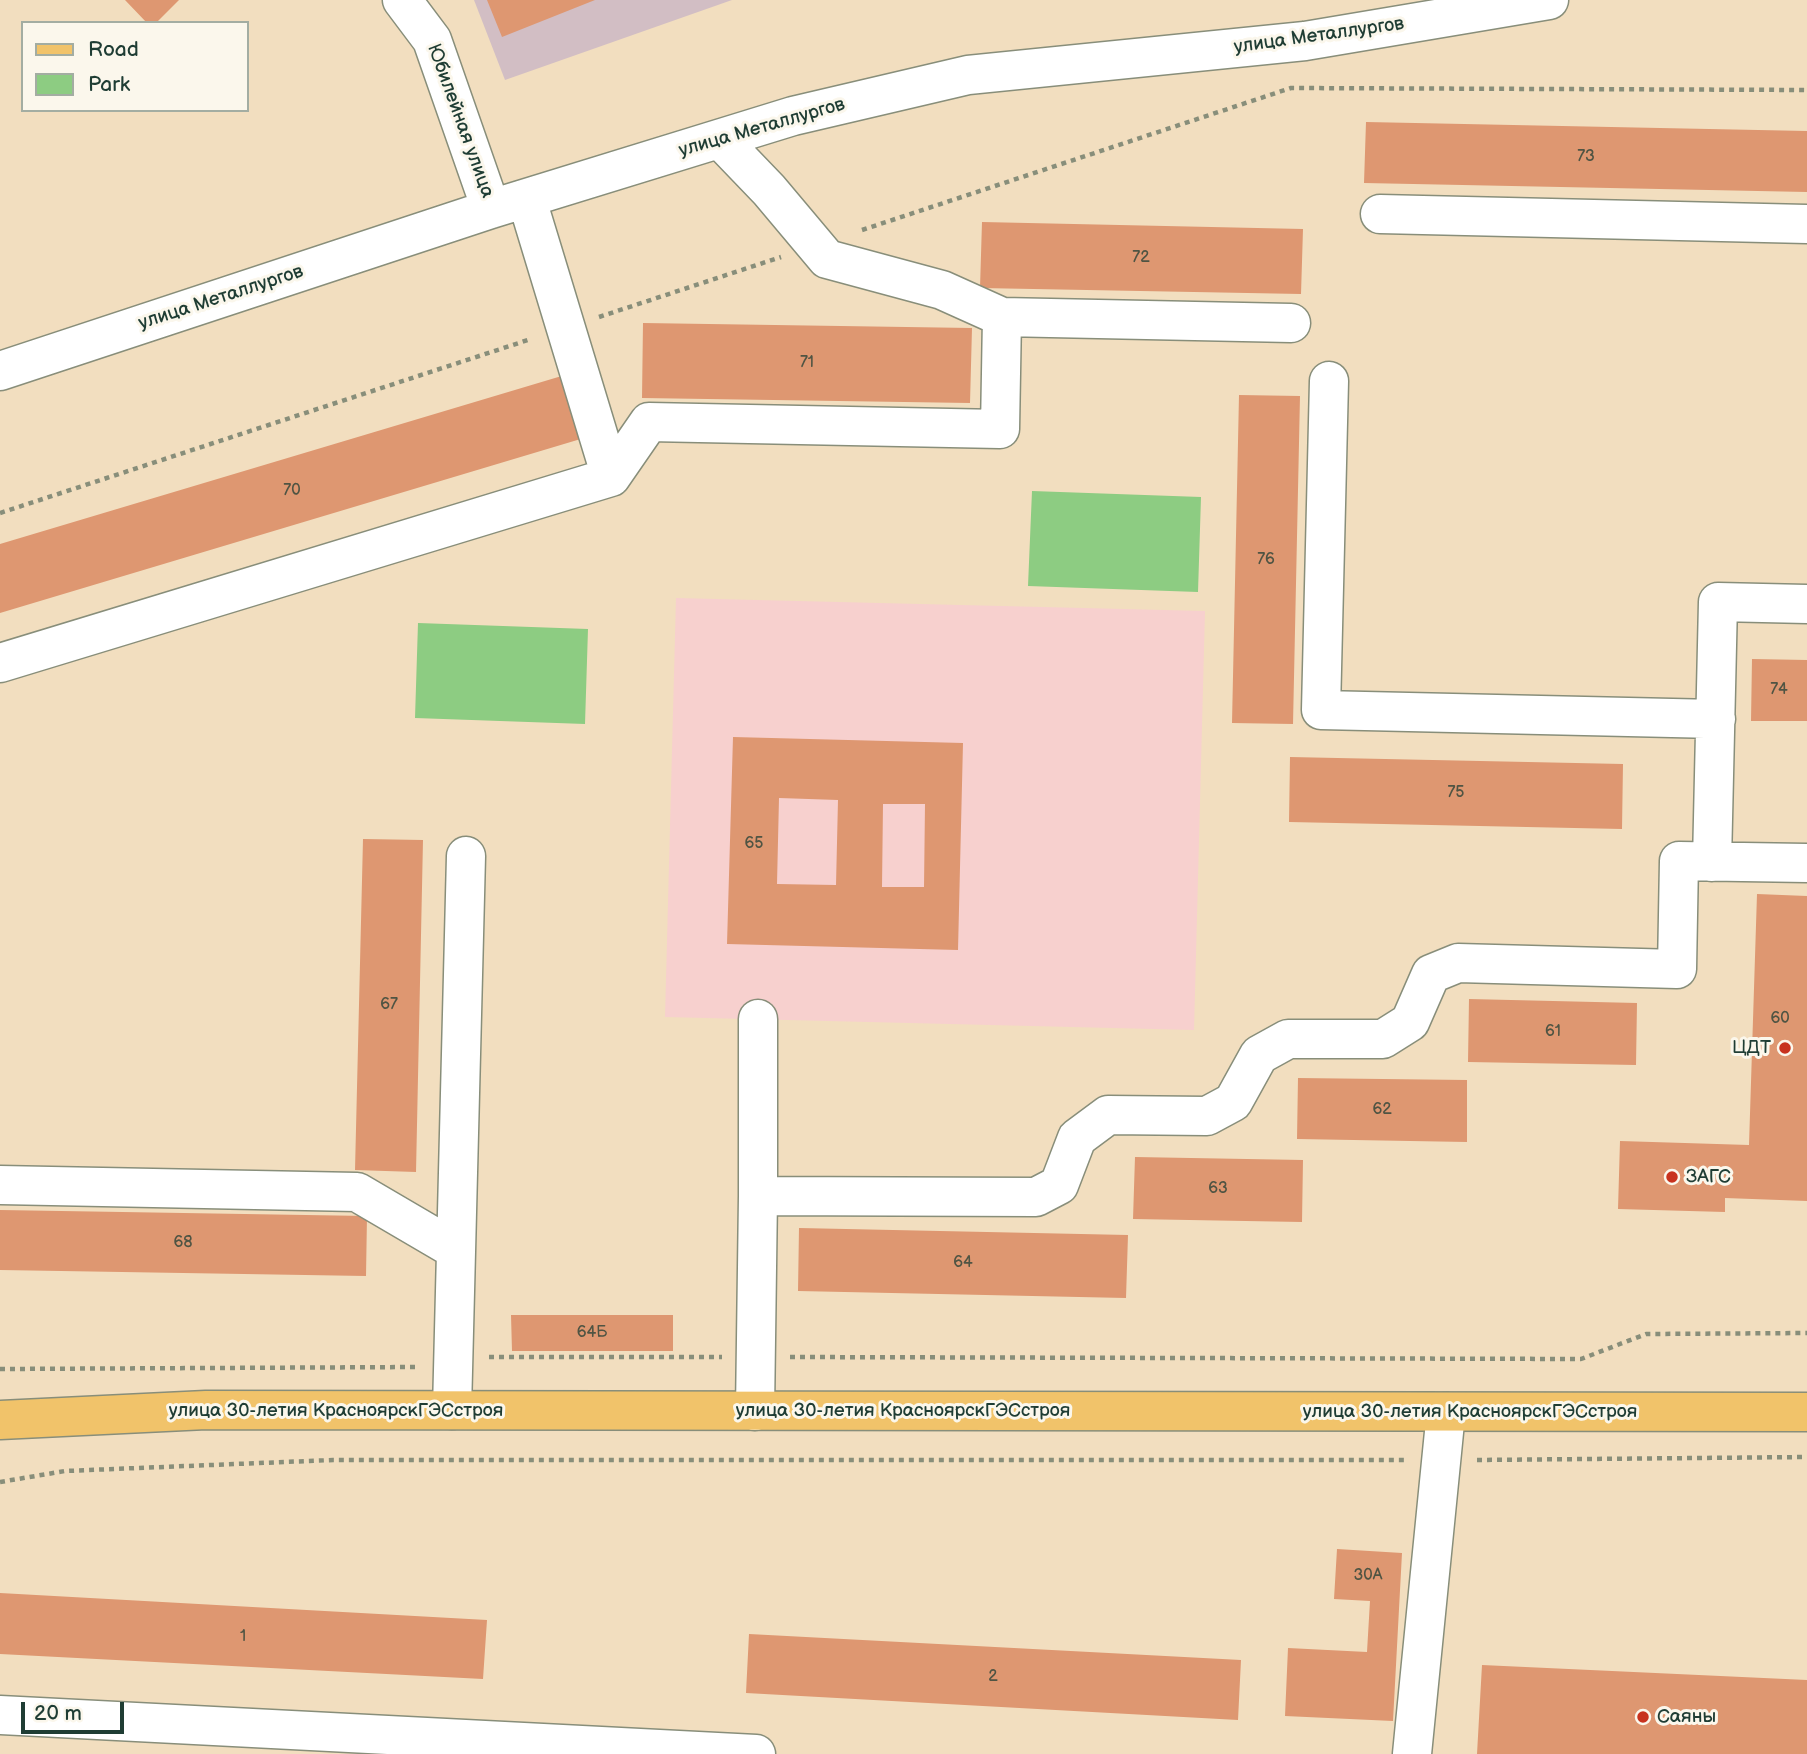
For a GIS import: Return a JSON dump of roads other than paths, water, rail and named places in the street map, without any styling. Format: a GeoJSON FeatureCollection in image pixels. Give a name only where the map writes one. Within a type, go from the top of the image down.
{"type":"FeatureCollection","features":[{"type":"Feature","properties":{"kind":"main road","name":"улица 30-летия КрасноярскГЭСстроя"},"geometry":{"type":"LineString","coordinates":[[0,1420],[206,1410],[1807,1412]]}},
{"type":"Feature","properties":{"kind":"street","name":"Юбилейная улица"},"geometry":{"type":"LineString","coordinates":[[402,0],[432,40],[509,204],[611,477]]}},
{"type":"Feature","properties":{"kind":"street","name":"улица Металлургов"},"geometry":{"type":"LineString","coordinates":[[0,371],[509,204],[793,116],[968,75],[1306,41],[1549,0]]}},
{"type":"Feature","properties":{"kind":"street"},"geometry":{"type":"LineString","coordinates":[[720,139],[769,190],[827,260],[942,290],[1002,317],[1291,323]]}},
{"type":"Feature","properties":{"kind":"street"},"geometry":{"type":"LineString","coordinates":[[1380,214],[1807,224]]}},
{"type":"Feature","properties":{"kind":"street"},"geometry":{"type":"LineString","coordinates":[[0,663],[611,477],[649,422],[1000,429],[1002,317]]}},
{"type":"Feature","properties":{"kind":"street"},"geometry":{"type":"LineString","coordinates":[[1329,381],[1321,709],[1716,719]]}},
{"type":"Feature","properties":{"kind":"street"},"geometry":{"type":"LineString","coordinates":[[1712,862],[1718,602],[1807,604]]}},
{"type":"Feature","properties":{"kind":"street"},"geometry":{"type":"LineString","coordinates":[[452,1410],[466,856]]}},
{"type":"Feature","properties":{"kind":"street"},"geometry":{"type":"LineString","coordinates":[[758,1196],[1036,1197],[1059,1185],[1077,1138],[1108,1115],[1207,1116],[1233,1102],[1259,1055],[1288,1039],[1383,1039],[1410,1022],[1431,974],[1458,962],[1677,969],[1679,861],[1807,863]]}},
{"type":"Feature","properties":{"kind":"street"},"geometry":{"type":"LineString","coordinates":[[755,1410],[758,1019]]}},
{"type":"Feature","properties":{"kind":"street"},"geometry":{"type":"LineString","coordinates":[[0,1185],[357,1192],[456,1250]]}},
{"type":"Feature","properties":{"kind":"street"},"geometry":{"type":"LineString","coordinates":[[1412,1754],[1446,1412]]}},
{"type":"Feature","properties":{"kind":"street"},"geometry":{"type":"LineString","coordinates":[[0,1715],[489,1747],[756,1754]]}},
{"type":"Feature","properties":{"kind":"place","name":"ЦДТ"},"geometry":{"type":"Point","coordinates":[1785,1048]}},
{"type":"Feature","properties":{"kind":"place","name":"ЗАГС"},"geometry":{"type":"Point","coordinates":[1672,1177]}},
{"type":"Feature","properties":{"kind":"place","name":"Саяны"},"geometry":{"type":"Point","coordinates":[1643,1717]}}]}
